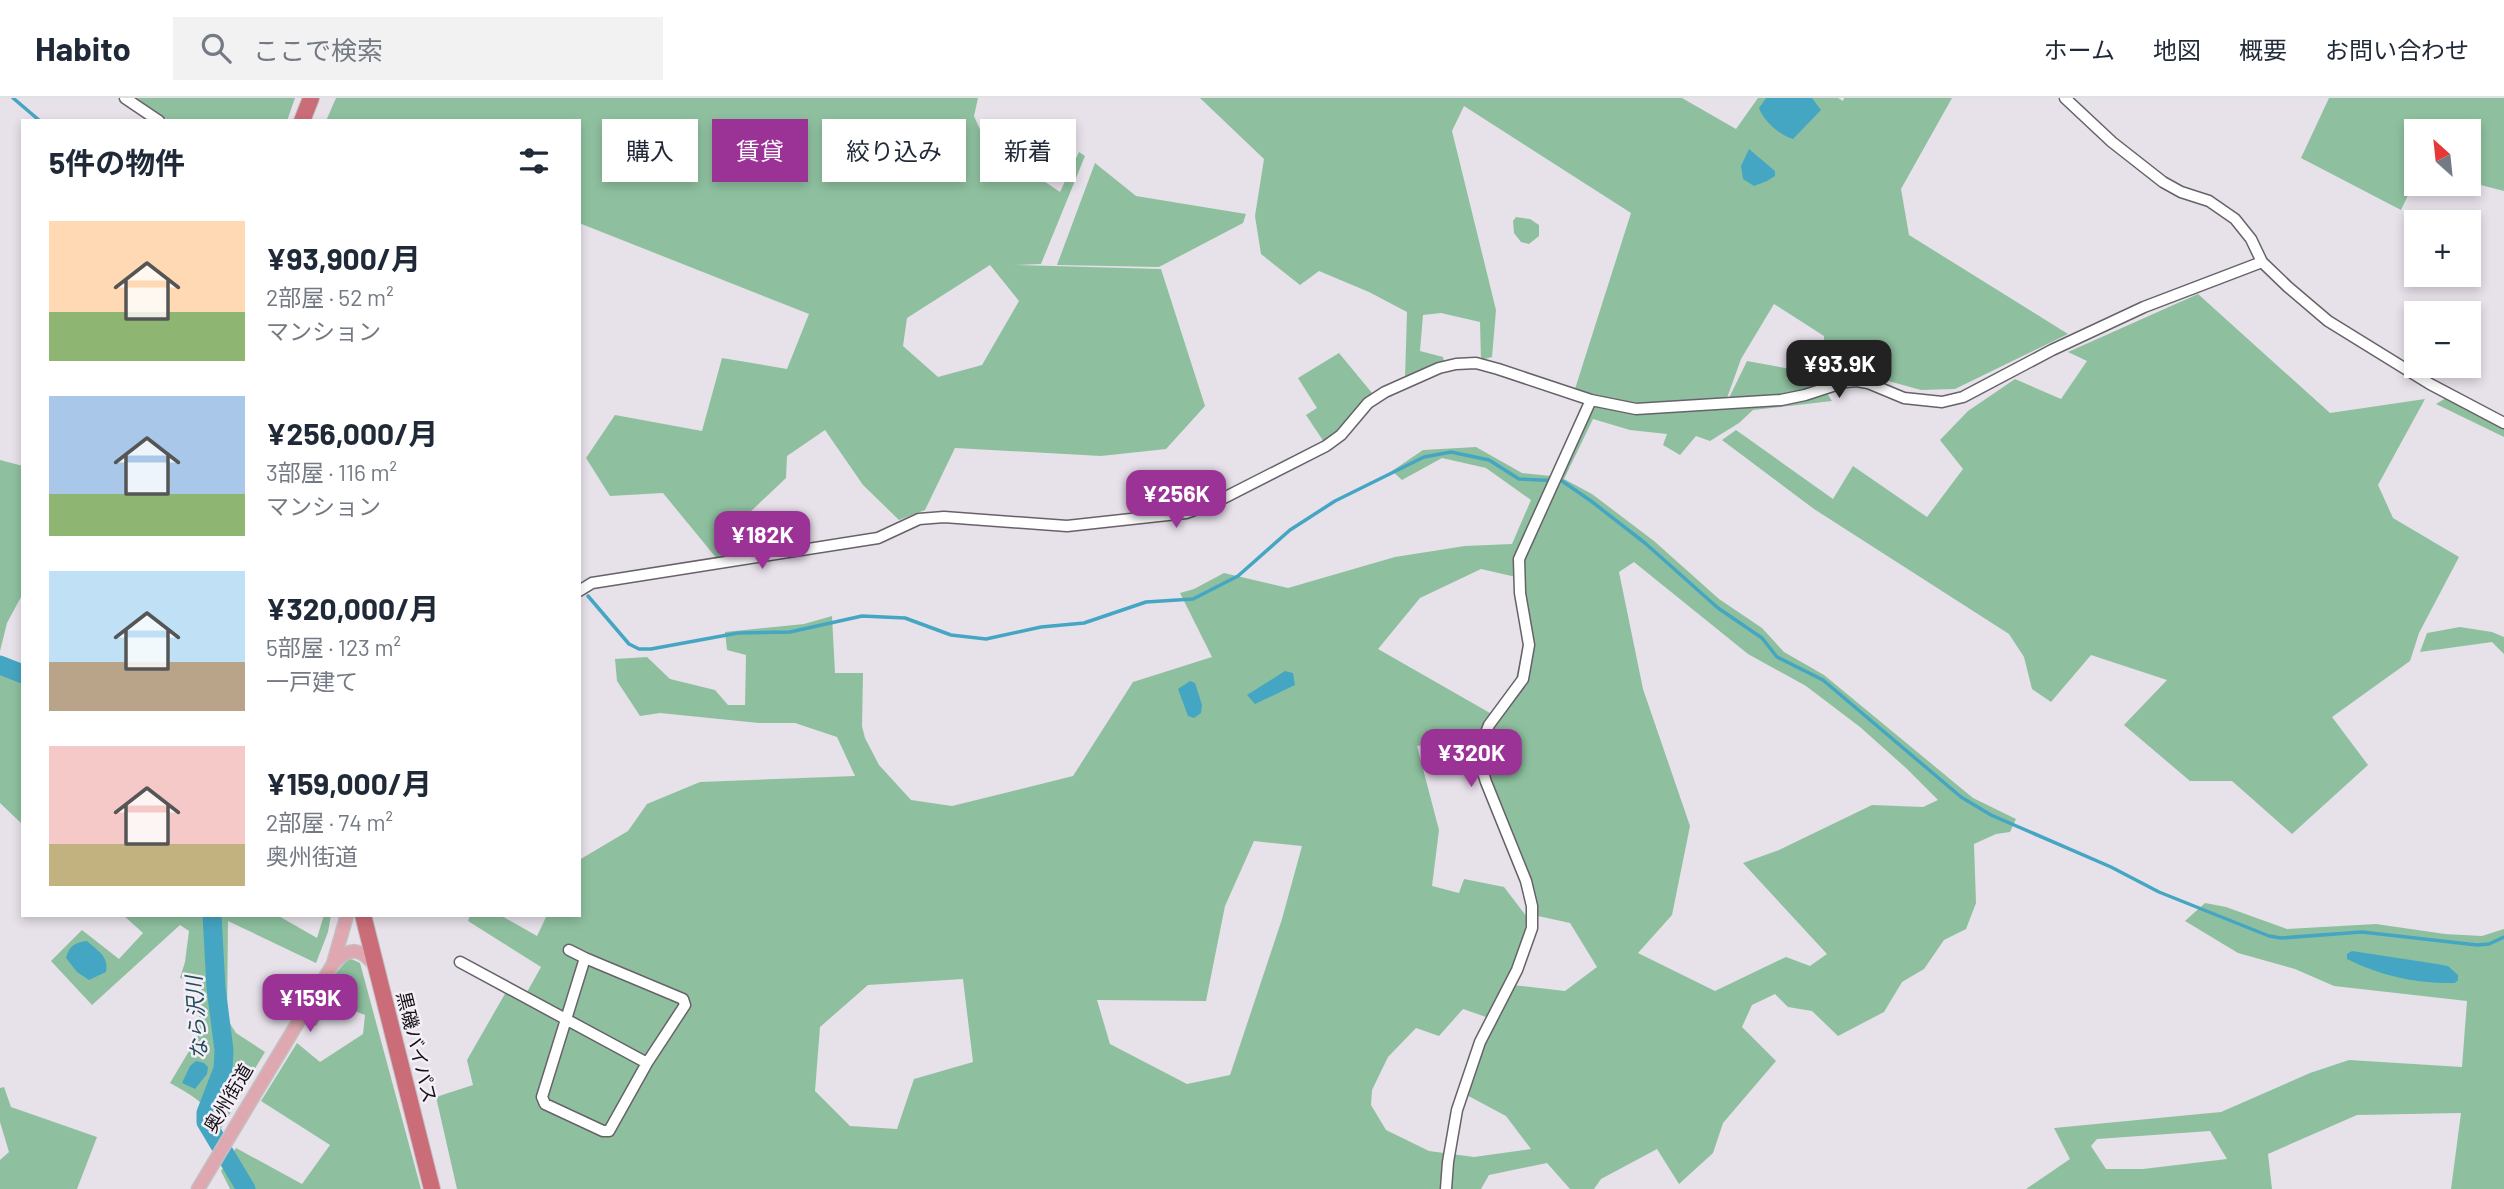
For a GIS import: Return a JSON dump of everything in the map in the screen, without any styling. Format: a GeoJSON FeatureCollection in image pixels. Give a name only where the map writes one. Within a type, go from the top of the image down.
{"type":"FeatureCollection","features":[{"type":"Feature","properties":{"kind":"highway"},"geometry":{"type":"LineString","coordinates":[[303,119],[311,98]]}},
{"type":"Feature","properties":{"kind":"highway","name":"黒磯バイパス"},"geometry":{"type":"LineString","coordinates":[[363,917],[432,1189]]}},
{"type":"Feature","properties":{"kind":"main road","name":"奥州街道"},"geometry":{"type":"LineString","coordinates":[[198,1189],[333,964],[346,917]]}},
{"type":"Feature","properties":{"kind":"main road"},"geometry":{"type":"LineString","coordinates":[[333,964],[352,949],[364,953],[375,966]]}},
{"type":"Feature","properties":{"kind":"street"},"geometry":{"type":"LineString","coordinates":[[125,98],[156,119]]}},
{"type":"Feature","properties":{"kind":"street"},"geometry":{"type":"LineString","coordinates":[[2065,98],[2112,142],[2163,182],[2181,192],[2209,201],[2235,219],[2251,239],[2262,261],[2328,321],[2430,384],[2504,424]]}},
{"type":"Feature","properties":{"kind":"street"},"geometry":{"type":"LineString","coordinates":[[581,590],[592,583],[878,538],[919,519],[944,517],[1067,526],[1186,513],[1212,504],[1326,446],[1340,435],[1368,403],[1385,392],[1439,368],[1456,364],[1476,363],[1591,400],[1636,409],[1781,400],[1857,381],[1904,398],[1942,402],[1963,397],[2052,350],[2144,307],[2262,261]]}},
{"type":"Feature","properties":{"kind":"street"},"geometry":{"type":"LineString","coordinates":[[1446,1189],[1448,1163],[1461,1099],[1480,1042],[1517,970],[1532,928],[1532,906],[1526,881],[1480,764],[1481,744],[1489,726],[1523,679],[1530,645],[1520,593],[1519,559],[1591,400]]}},
{"type":"Feature","properties":{"kind":"street"},"geometry":{"type":"LineString","coordinates":[[569,950],[682,999],[685,1005],[609,1131],[603,1131],[545,1104],[542,1097],[585,958]]}},
{"type":"Feature","properties":{"kind":"street"},"geometry":{"type":"LineString","coordinates":[[460,961],[648,1063]]}},
{"type":"Feature","properties":{"kind":"green space"},"geometry":{"type":"Polygon","coordinates":[[[133,98],[295,98],[288,119],[166,119],[133,98]]]}},
{"type":"Feature","properties":{"kind":"green space"},"geometry":{"type":"Polygon","coordinates":[[[336,98],[978,98],[974,116],[980,130],[980,182],[1045,182],[1060,192],[1065,182],[1074,182],[1041,264],[1014,265],[1161,269],[1205,406],[1166,449],[1101,456],[955,448],[925,510],[899,520],[863,485],[825,430],[787,456],[786,478],[748,514],[738,540],[745,556],[718,560],[663,493],[610,496],[586,458],[615,415],[702,431],[722,358],[787,369],[809,314],[581,224],[581,119],[327,119],[336,98]],[[990,265],[907,318],[903,346],[938,377],[982,365],[1019,301],[990,265]]]}},
{"type":"Feature","properties":{"kind":"green space"},"geometry":{"type":"Polygon","coordinates":[[[1200,98],[1682,98],[1736,129],[1758,98],[1838,98],[1843,101],[1844,98],[1952,98],[1901,189],[1909,235],[2068,334],[1955,389],[1921,390],[1863,374],[1828,377],[1823,367],[1824,336],[1774,304],[1741,359],[1727,398],[1638,404],[1574,392],[1631,213],[1464,106],[1452,131],[1496,310],[1492,357],[1481,360],[1480,322],[1441,313],[1423,315],[1420,351],[1443,357],[1444,362],[1405,378],[1407,312],[1319,271],[1300,285],[1261,254],[1255,216],[1264,159],[1200,98]]]}},
{"type":"Feature","properties":{"kind":"green space"},"geometry":{"type":"Polygon","coordinates":[[[2329,98],[2504,98],[2504,191],[2482,185],[2482,119],[2404,119],[2404,196],[2408,196],[2401,210],[2301,158],[2329,98]]]}},
{"type":"Feature","properties":{"kind":"green space"},"geometry":{"type":"Polygon","coordinates":[[[1079,152],[1085,156],[1076,178],[1076,158],[1079,152]]]}},
{"type":"Feature","properties":{"kind":"green space"},"geometry":{"type":"Polygon","coordinates":[[[1095,163],[1136,196],[1246,214],[1243,223],[1159,267],[1057,265],[1095,163]]]}},
{"type":"Feature","properties":{"kind":"green space"},"geometry":{"type":"Polygon","coordinates":[[[1516,217],[1530,219],[1539,225],[1539,236],[1529,244],[1521,242],[1514,233],[1513,221],[1516,217]]]}},
{"type":"Feature","properties":{"kind":"green space"},"geometry":{"type":"Polygon","coordinates":[[[2198,294],[2330,413],[2425,399],[2378,485],[2393,518],[2459,557],[2419,633],[2410,661],[2332,717],[2368,765],[2292,834],[2232,781],[2190,781],[2124,725],[2167,680],[2091,655],[2051,702],[2032,689],[2024,657],[2009,634],[1814,509],[1722,440],[1736,430],[1833,499],[1853,466],[1927,517],[1963,469],[1940,440],[1968,411],[2015,379],[2061,399],[2087,361],[2068,352],[2198,294]]]}},
{"type":"Feature","properties":{"kind":"green space"},"geometry":{"type":"Polygon","coordinates":[[[1339,353],[1372,393],[1338,432],[1324,442],[1306,415],[1317,408],[1298,378],[1339,353]]]}},
{"type":"Feature","properties":{"kind":"green space"},"geometry":{"type":"Polygon","coordinates":[[[1747,361],[1785,368],[1814,368],[1832,401],[1753,410],[1739,423],[1710,441],[1696,436],[1680,455],[1663,445],[1667,434],[1630,430],[1593,419],[1564,479],[1592,494],[1654,541],[1719,599],[1762,628],[1784,652],[1824,675],[1973,798],[2016,819],[2010,832],[1996,834],[1974,844],[1976,903],[1966,929],[1944,940],[1924,969],[1902,982],[1884,1012],[1838,1036],[1812,1011],[1788,1007],[1775,994],[1752,1005],[1742,1027],[1776,1061],[1723,1123],[1713,1153],[1679,1184],[1657,1149],[1601,1179],[1594,1189],[1570,1189],[1547,1163],[1489,1175],[1481,1189],[457,1189],[436,1097],[473,1085],[467,1060],[506,992],[522,1001],[541,967],[468,921],[469,917],[504,917],[537,936],[546,917],[581,917],[581,859],[628,831],[647,804],[700,782],[855,776],[837,737],[795,723],[759,723],[660,713],[640,716],[617,681],[615,659],[647,657],[670,679],[715,690],[728,705],[745,705],[746,655],[727,650],[725,632],[804,624],[832,616],[835,673],[863,673],[862,726],[879,765],[911,800],[952,806],[1073,776],[1133,682],[1212,657],[1180,593],[1194,589],[1224,573],[1288,588],[1395,557],[1465,546],[1512,544],[1531,500],[1486,468],[1442,458],[1402,480],[1392,471],[1423,450],[1476,447],[1522,473],[1551,476],[1584,403],[1639,406],[1728,400],[1747,361]],[[1634,562],[1619,572],[1643,689],[1690,826],[1672,915],[1638,953],[1715,991],[1786,957],[1810,966],[1827,954],[1743,863],[1779,850],[1872,805],[1923,807],[1938,800],[1860,727],[1806,686],[1748,654],[1634,562]],[[1481,569],[1420,598],[1378,649],[1490,713],[1516,678],[1523,647],[1516,577],[1481,569]],[[1469,736],[1417,746],[1439,830],[1432,886],[1459,893],[1464,879],[1504,887],[1527,917],[1522,949],[1503,984],[1565,991],[1597,967],[1570,923],[1538,916],[1476,762],[1469,736]],[[1254,841],[1225,906],[1206,1001],[1097,1000],[1110,1044],[1187,1084],[1230,1075],[1282,919],[1302,846],[1254,841]],[[963,979],[868,985],[820,1027],[815,1091],[850,1126],[897,1129],[914,1079],[973,1062],[963,979]],[[1463,1009],[1439,1036],[1416,1028],[1388,1057],[1372,1090],[1371,1105],[1386,1130],[1429,1151],[1474,1157],[1531,1149],[1506,1116],[1459,1091],[1489,1018],[1463,1009]]]}},
{"type":"Feature","properties":{"kind":"green space"},"geometry":{"type":"Polygon","coordinates":[[[2446,398],[2504,428],[2504,437],[2436,404],[2446,398]]]}},
{"type":"Feature","properties":{"kind":"green space"},"geometry":{"type":"Polygon","coordinates":[[[0,460],[21,465],[21,597],[7,623],[0,651],[0,460]]]}},
{"type":"Feature","properties":{"kind":"green space"},"geometry":{"type":"Polygon","coordinates":[[[2460,627],[2492,632],[2504,637],[2504,654],[2492,642],[2420,652],[2427,633],[2460,627]]]}},
{"type":"Feature","properties":{"kind":"green space"},"geometry":{"type":"Polygon","coordinates":[[[0,657],[21,667],[21,823],[0,803],[0,657]]]}},
{"type":"Feature","properties":{"kind":"green space"},"geometry":{"type":"Polygon","coordinates":[[[2205,903],[2226,907],[2287,929],[2376,924],[2445,934],[2482,936],[2504,929],[2504,1189],[2451,1189],[2461,1113],[2357,1115],[2268,1154],[2272,1189],[2026,1189],[2070,1159],[2054,1128],[2221,1112],[2310,1073],[2349,1060],[2462,1067],[2467,1001],[2334,986],[2295,969],[2238,953],[2185,921],[2205,903]],[[2210,1131],[2097,1139],[2091,1146],[2106,1169],[2143,1169],[2227,1159],[2210,1131]]]}},
{"type":"Feature","properties":{"kind":"green space"},"geometry":{"type":"Polygon","coordinates":[[[125,917],[280,917],[317,938],[323,917],[331,917],[316,963],[228,921],[227,1019],[236,1033],[265,1052],[245,1085],[231,1080],[217,1101],[231,1112],[220,1130],[200,1102],[170,1083],[198,1036],[202,982],[180,978],[189,931],[180,925],[92,1005],[51,961],[82,930],[119,959],[143,933],[125,917]]]}},
{"type":"Feature","properties":{"kind":"green space"},"geometry":{"type":"Polygon","coordinates":[[[349,958],[360,963],[421,1189],[230,1189],[221,1171],[236,1148],[302,1184],[330,1145],[261,1101],[297,1043],[320,1062],[363,1034],[365,1015],[331,1002],[316,1026],[308,1022],[335,974],[349,958]]]}},
{"type":"Feature","properties":{"kind":"green space"},"geometry":{"type":"Polygon","coordinates":[[[4,1087],[11,1107],[97,1137],[77,1189],[0,1189],[0,1160],[9,1152],[0,1122],[0,1088],[4,1087]]]}},
{"type":"Feature","properties":{"kind":"water"},"geometry":{"type":"Polygon","coordinates":[[[1766,98],[1812,98],[1821,110],[1793,139],[1778,131],[1764,117],[1759,108],[1766,98]]]}},
{"type":"Feature","properties":{"kind":"water"},"geometry":{"type":"Polygon","coordinates":[[[1749,149],[1775,171],[1775,176],[1754,186],[1743,179],[1741,166],[1749,149]]]}},
{"type":"Feature","properties":{"kind":"water"},"geometry":{"type":"Polygon","coordinates":[[[1285,671],[1293,673],[1295,685],[1255,704],[1247,695],[1285,671]]]}},
{"type":"Feature","properties":{"kind":"water"},"geometry":{"type":"Polygon","coordinates":[[[1190,681],[1195,683],[1202,705],[1201,713],[1194,718],[1188,716],[1178,689],[1190,681]]]}},
{"type":"Feature","properties":{"kind":"water"},"geometry":{"type":"Polygon","coordinates":[[[87,941],[102,954],[106,962],[106,972],[89,980],[77,972],[66,958],[73,945],[87,941]]]}},
{"type":"Feature","properties":{"kind":"water"},"geometry":{"type":"Polygon","coordinates":[[[2352,951],[2448,966],[2458,975],[2458,980],[2455,983],[2400,978],[2347,959],[2347,954],[2352,951]]]}},
{"type":"Feature","properties":{"kind":"water"},"geometry":{"type":"Polygon","coordinates":[[[196,1061],[208,1067],[207,1074],[195,1089],[182,1083],[190,1066],[196,1061]]]}},
{"type":"Feature","properties":{"kind":"waterway"},"geometry":{"type":"LineString","coordinates":[[13,98],[38,119]]}},
{"type":"Feature","properties":{"kind":"waterway"},"geometry":{"type":"LineString","coordinates":[[588,596],[629,644],[639,649],[738,633],[790,632],[862,616],[905,618],[951,635],[986,639],[1041,627],[1084,623],[1146,602],[1193,599],[1238,576],[1290,530],[1335,501],[1424,457],[1451,452],[1489,460],[1519,479],[1562,481],[1645,543],[1718,608],[1762,638],[1777,657],[1823,680],[1961,797],[1991,815],[2111,867],[2159,892],[2269,936],[2281,938],[2362,932],[2477,945],[2489,944],[2504,937]]}},
{"type":"Feature","properties":{"kind":"waterway","name":"なら沢川"},"geometry":{"type":"LineString","coordinates":[[0,665],[21,673]]}},
{"type":"Feature","properties":{"kind":"waterway","name":"なら沢川"},"geometry":{"type":"LineString","coordinates":[[212,917],[216,988],[224,1050],[223,1069],[206,1113],[206,1122],[246,1189]]}}]}
